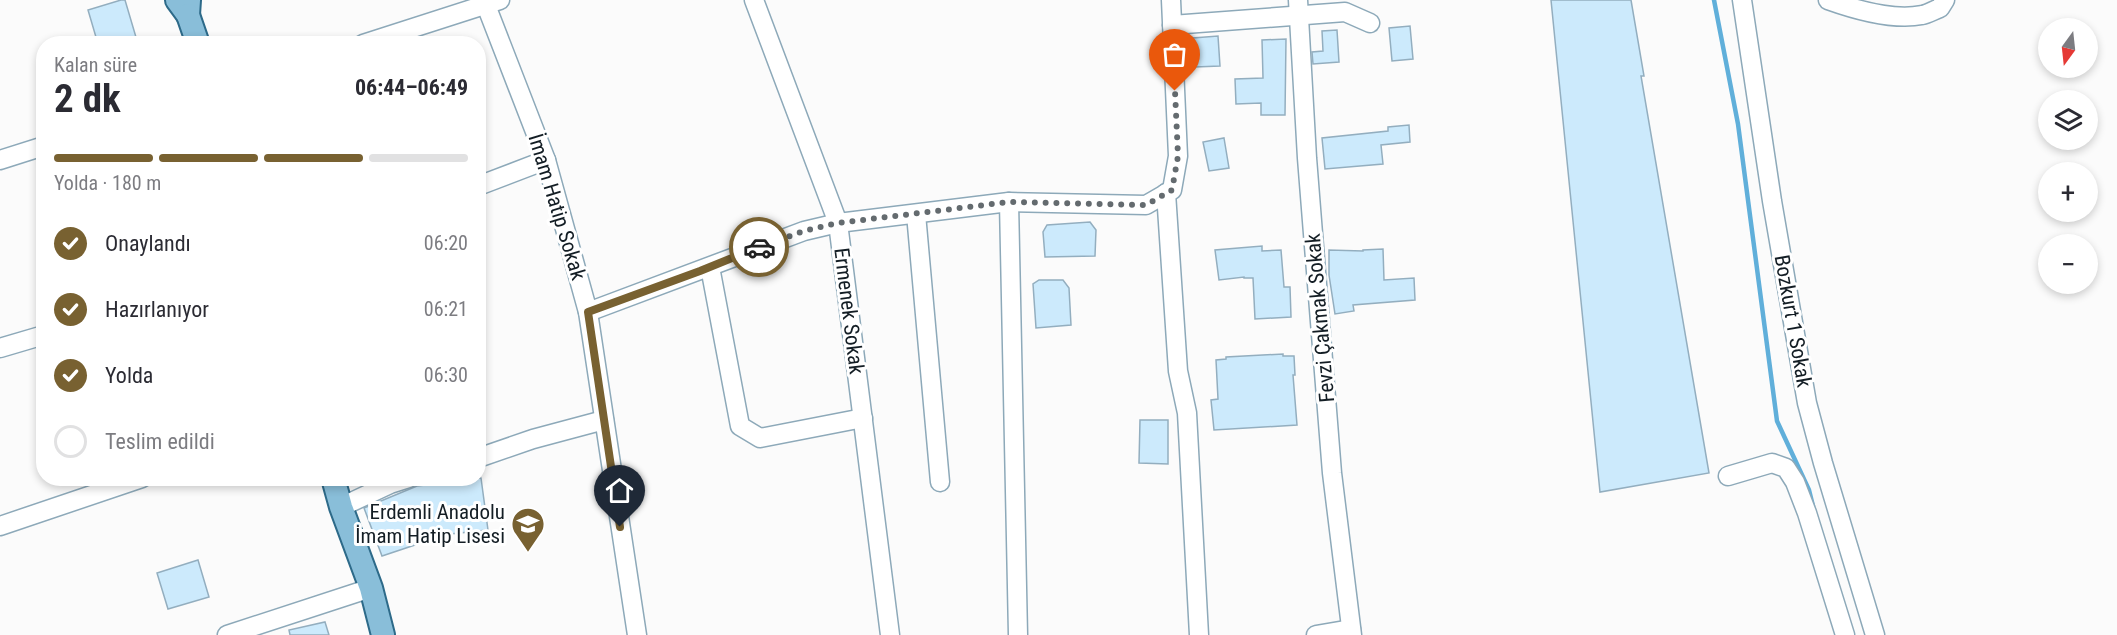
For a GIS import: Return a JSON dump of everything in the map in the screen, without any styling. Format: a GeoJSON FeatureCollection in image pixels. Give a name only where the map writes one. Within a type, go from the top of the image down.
{"type":"FeatureCollection","features":[{"type":"Feature","properties":{"kind":"main road"},"geometry":{"type":"LineString","coordinates":[[184,5],[195,36]]}},
{"type":"Feature","properties":{"kind":"main road"},"geometry":{"type":"LineString","coordinates":[[335,486],[340,507],[371,588],[383,635]]}},
{"type":"Feature","properties":{"kind":"street","name":"Ermenek Sokak"},"geometry":{"type":"LineString","coordinates":[[754,0],[838,223],[890,635]]}},
{"type":"Feature","properties":{"kind":"street"},"geometry":{"type":"LineString","coordinates":[[1170,0],[1178,156],[1169,191],[1178,371],[1187,413],[1199,635]]}},
{"type":"Feature","properties":{"kind":"street","name":"Bozkurt 1 Sokak"},"geometry":{"type":"LineString","coordinates":[[1742,0],[1772,201],[1807,403],[1875,635]]}},
{"type":"Feature","properties":{"kind":"street"},"geometry":{"type":"LineString","coordinates":[[1828,0],[1856,9],[1902,17],[1932,12],[1940,8],[1945,0]]}},
{"type":"Feature","properties":{"kind":"street"},"geometry":{"type":"LineString","coordinates":[[386,36],[490,2]]}},
{"type":"Feature","properties":{"kind":"street","name":"İmam Hatip Sokak"},"geometry":{"type":"LineString","coordinates":[[490,2],[546,160],[588,312],[637,635]]}},
{"type":"Feature","properties":{"kind":"street"},"geometry":{"type":"LineString","coordinates":[[1172,25],[1299,8],[1345,12],[1370,23]]}},
{"type":"Feature","properties":{"kind":"street","name":"Fevzi Çakmak Sokak"},"geometry":{"type":"LineString","coordinates":[[1299,8],[1307,158],[1331,461],[1351,632]]}},
{"type":"Feature","properties":{"kind":"street"},"geometry":{"type":"LineString","coordinates":[[0,160],[36,149]]}},
{"type":"Feature","properties":{"kind":"street"},"geometry":{"type":"LineString","coordinates":[[486,183],[546,160]]}},
{"type":"Feature","properties":{"kind":"street"},"geometry":{"type":"LineString","coordinates":[[588,312],[804,231],[838,223],[1009,202],[1146,205],[1169,191]]}},
{"type":"Feature","properties":{"kind":"street"},"geometry":{"type":"LineString","coordinates":[[1009,202],[1018,635]]}},
{"type":"Feature","properties":{"kind":"street"},"geometry":{"type":"LineString","coordinates":[[916,214],[940,482]]}},
{"type":"Feature","properties":{"kind":"street"},"geometry":{"type":"LineString","coordinates":[[710,267],[740,426],[759,438],[863,418]]}},
{"type":"Feature","properties":{"kind":"street"},"geometry":{"type":"LineString","coordinates":[[0,348],[36,337]]}},
{"type":"Feature","properties":{"kind":"street"},"geometry":{"type":"LineString","coordinates":[[486,453],[604,420]]}},
{"type":"Feature","properties":{"kind":"street"},"geometry":{"type":"LineString","coordinates":[[1728,476],[1772,463],[1786,468],[1796,482],[1807,513],[1845,635]]}},
{"type":"Feature","properties":{"kind":"street"},"geometry":{"type":"LineString","coordinates":[[0,526],[118,486]]}},
{"type":"Feature","properties":{"kind":"street"},"geometry":{"type":"LineString","coordinates":[[340,507],[386,486]]}},
{"type":"Feature","properties":{"kind":"street"},"geometry":{"type":"LineString","coordinates":[[227,635],[371,588]]}},
{"type":"Feature","properties":{"kind":"street"},"geometry":{"type":"LineString","coordinates":[[1316,635],[1351,632]]}},
{"type":"Feature","properties":{"kind":"building"},"geometry":{"type":"Polygon","coordinates":[[[125,0],[136,36],[96,36],[88,10],[125,0]]]}},
{"type":"Feature","properties":{"kind":"building"},"geometry":{"type":"Polygon","coordinates":[[[1551,0],[1631,0],[1644,76],[1641,76],[1709,473],[1600,492],[1551,0]]]}},
{"type":"Feature","properties":{"kind":"building"},"geometry":{"type":"Polygon","coordinates":[[[1410,26],[1413,59],[1392,61],[1389,28],[1410,26]]]}},
{"type":"Feature","properties":{"kind":"building"},"geometry":{"type":"Polygon","coordinates":[[[1337,30],[1339,62],[1313,64],[1312,52],[1323,51],[1322,31],[1337,30]]]}},
{"type":"Feature","properties":{"kind":"building"},"geometry":{"type":"Polygon","coordinates":[[[1218,36],[1220,66],[1195,67],[1193,38],[1218,36]]]}},
{"type":"Feature","properties":{"kind":"building"},"geometry":{"type":"Polygon","coordinates":[[[1286,39],[1285,115],[1261,115],[1261,103],[1236,104],[1235,79],[1263,78],[1262,40],[1286,39]]]}},
{"type":"Feature","properties":{"kind":"building"},"geometry":{"type":"Polygon","coordinates":[[[1409,125],[1410,142],[1381,145],[1383,164],[1325,169],[1322,138],[1388,131],[1388,127],[1409,125]]]}},
{"type":"Feature","properties":{"kind":"building"},"geometry":{"type":"Polygon","coordinates":[[[1224,138],[1229,168],[1209,171],[1203,142],[1224,138]]]}},
{"type":"Feature","properties":{"kind":"building"},"geometry":{"type":"Polygon","coordinates":[[[1090,222],[1096,230],[1095,256],[1045,257],[1043,232],[1047,225],[1090,222]]]}},
{"type":"Feature","properties":{"kind":"building"},"geometry":{"type":"Polygon","coordinates":[[[1262,246],[1262,251],[1281,250],[1284,287],[1290,287],[1291,317],[1255,319],[1253,278],[1219,280],[1215,250],[1262,246]]]}},
{"type":"Feature","properties":{"kind":"building"},"geometry":{"type":"Polygon","coordinates":[[[1383,249],[1384,280],[1414,278],[1415,300],[1353,305],[1354,311],[1335,314],[1329,275],[1329,250],[1383,249]]]}},
{"type":"Feature","properties":{"kind":"building"},"geometry":{"type":"Polygon","coordinates":[[[1039,280],[1063,280],[1069,288],[1071,325],[1036,328],[1033,284],[1039,280]]]}},
{"type":"Feature","properties":{"kind":"building"},"geometry":{"type":"Polygon","coordinates":[[[1283,354],[1283,356],[1294,356],[1295,375],[1293,375],[1297,425],[1214,430],[1211,400],[1218,399],[1216,360],[1226,359],[1226,357],[1283,354]]]}},
{"type":"Feature","properties":{"kind":"building"},"geometry":{"type":"Polygon","coordinates":[[[1140,420],[1168,420],[1168,464],[1139,463],[1140,420]]]}},
{"type":"Feature","properties":{"kind":"building"},"geometry":{"type":"Polygon","coordinates":[[[417,486],[482,486],[488,530],[422,537],[424,542],[382,556],[364,508],[417,486]]]}},
{"type":"Feature","properties":{"kind":"building"},"geometry":{"type":"Polygon","coordinates":[[[198,560],[209,597],[168,609],[157,573],[198,560]]]}},
{"type":"Feature","properties":{"kind":"building"},"geometry":{"type":"Polygon","coordinates":[[[325,622],[329,635],[290,635],[289,630],[325,622]]]}},
{"type":"Feature","properties":{"kind":"waterway"},"geometry":{"type":"LineString","coordinates":[[1714,0],[1738,124],[1777,421],[1809,490],[1813,506]]}},
{"type":"Feature","properties":{"kind":"way so far"},"geometry":{"type":"LineString","coordinates":[[759,247],[804,231],[838,223],[1009,202],[1146,205],[1172,190],[1178,156],[1175,91]]}},
{"type":"Feature","properties":{"kind":"place","name":"Erdemli Anadolu İmam Hatip Lisesi"},"geometry":{"type":"Point","coordinates":[528,553]}},
{"type":"Feature","properties":{"kind":"route"},"geometry":{"type":"LineString","coordinates":[[620,527],[588,312],[759,247]]}}]}
